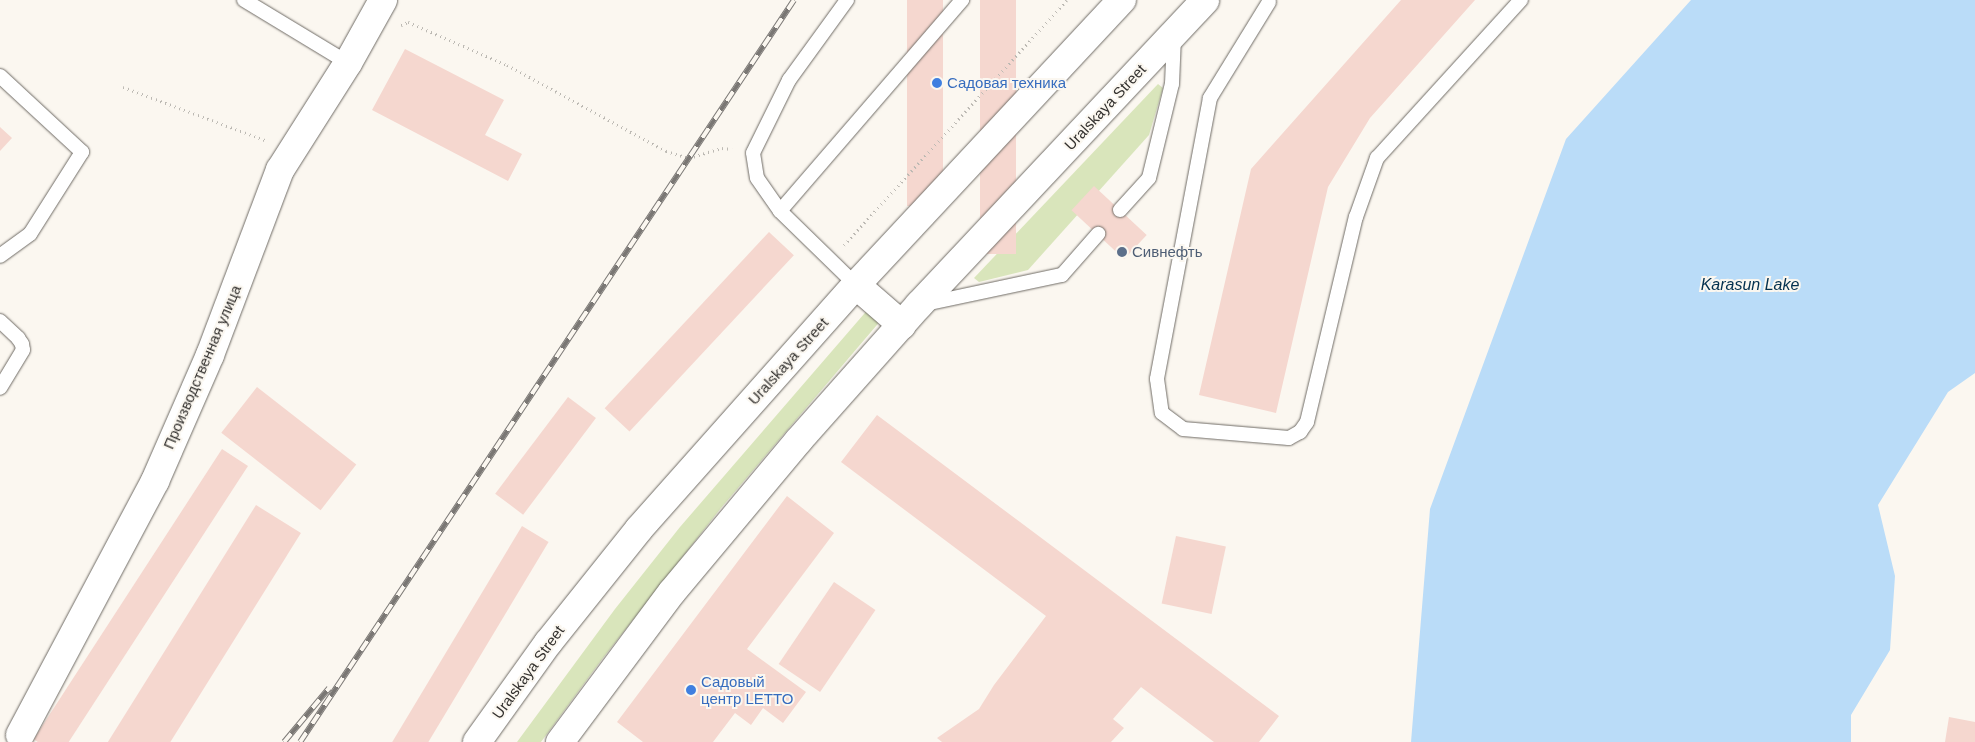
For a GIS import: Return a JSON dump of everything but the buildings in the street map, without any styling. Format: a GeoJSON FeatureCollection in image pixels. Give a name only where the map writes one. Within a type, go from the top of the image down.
{"type":"FeatureCollection","features":[{"type":"Feature","properties":{"kind":"main road","name":"Производственная улица"},"geometry":{"type":"LineString","coordinates":[[20,735],[154,481],[210,354],[280,170],[348,62],[383,0]]}},
{"type":"Feature","properties":{"kind":"main road","name":"Uralskaya Street"},"geometry":{"type":"LineString","coordinates":[[477,742],[548,642],[639,529],[856,284],[1122,0]]}},
{"type":"Feature","properties":{"kind":"main road","name":"Uralskaya Street"},"geometry":{"type":"LineString","coordinates":[[560,742],[672,592],[799,440],[911,315],[1205,0]]}},
{"type":"Feature","properties":{"kind":"main road"},"geometry":{"type":"LineString","coordinates":[[856,284],[911,315]]}},
{"type":"Feature","properties":{"kind":"lane"},"geometry":{"type":"LineString","coordinates":[[244,0],[348,62]]}},
{"type":"Feature","properties":{"kind":"lane"},"geometry":{"type":"LineString","coordinates":[[847,0],[789,80],[753,153],[757,178],[780,211],[856,284]]}},
{"type":"Feature","properties":{"kind":"lane"},"geometry":{"type":"LineString","coordinates":[[780,211],[962,0]]}},
{"type":"Feature","properties":{"kind":"lane"},"geometry":{"type":"LineString","coordinates":[[1268,1],[1210,98],[1157,379],[1162,413],[1183,430],[1290,438],[1300,432],[1307,422],[1356,217],[1377,158],[1521,0]]}},
{"type":"Feature","properties":{"kind":"lane"},"geometry":{"type":"LineString","coordinates":[[1120,210],[1149,178],[1172,84],[1174,33]]}},
{"type":"Feature","properties":{"kind":"lane"},"geometry":{"type":"LineString","coordinates":[[0,76],[82,152],[30,234],[0,256]]}},
{"type":"Feature","properties":{"kind":"lane"},"geometry":{"type":"LineString","coordinates":[[911,315],[1062,275],[1098,234]]}},
{"type":"Feature","properties":{"kind":"lane"},"geometry":{"type":"LineString","coordinates":[[0,321],[18,338],[23,350],[0,388]]}},
{"type":"Feature","properties":{"kind":"path"},"geometry":{"type":"LineString","coordinates":[[399,26],[408,22],[507,65],[666,151],[689,158],[722,148],[753,153]]}},
{"type":"Feature","properties":{"kind":"path"},"geometry":{"type":"LineString","coordinates":[[123,87],[292,150]]}},
{"type":"Feature","properties":{"kind":"green space"},"geometry":{"type":"Polygon","coordinates":[[[1158,84],[1163,88],[1149,135],[1028,270],[979,282],[974,278],[1158,84]]]}},
{"type":"Feature","properties":{"kind":"green space"},"geometry":{"type":"Polygon","coordinates":[[[870,307],[882,319],[721,508],[603,658],[541,742],[517,742],[615,609],[680,527],[870,307]]]}},
{"type":"Feature","properties":{"kind":"water","name":"Karasun Lake"},"geometry":{"type":"Polygon","coordinates":[[[1691,0],[1975,0],[1975,373],[1948,392],[1878,505],[1895,576],[1890,650],[1851,715],[1851,742],[1411,742],[1430,509],[1566,139],[1691,0]]]}},
{"type":"Feature","properties":{"kind":"railway"},"geometry":{"type":"LineString","coordinates":[[300,742],[794,0]]}},
{"type":"Feature","properties":{"kind":"railway"},"geometry":{"type":"LineString","coordinates":[[284,742],[329,688]]}},
{"type":"Feature","properties":{"kind":"place","name":"Садовая техника"},"geometry":{"type":"Point","coordinates":[937,83]}},
{"type":"Feature","properties":{"kind":"place","name":"Сивнефть"},"geometry":{"type":"Point","coordinates":[1122,252]}},
{"type":"Feature","properties":{"kind":"place","name":"Садовый центр LETTO"},"geometry":{"type":"Point","coordinates":[691,690]}}]}
